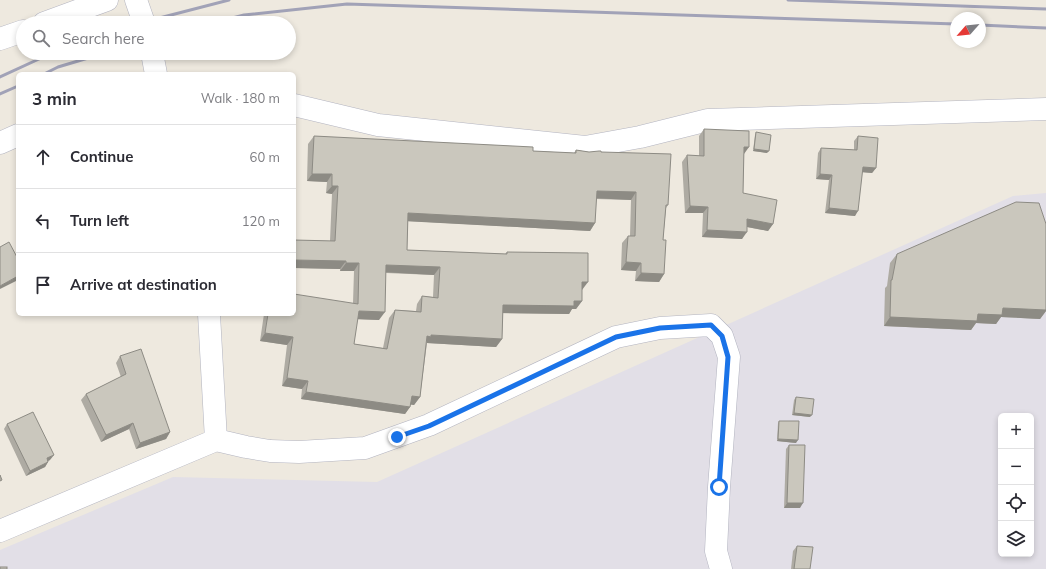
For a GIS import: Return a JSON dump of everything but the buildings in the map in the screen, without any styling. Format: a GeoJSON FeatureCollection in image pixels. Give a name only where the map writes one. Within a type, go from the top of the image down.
{"type":"FeatureCollection","features":[{"type":"Feature","properties":{"kind":"street"},"geometry":{"type":"LineString","coordinates":[[63,16],[107,0]]}},
{"type":"Feature","properties":{"kind":"street"},"geometry":{"type":"LineString","coordinates":[[136,0],[142,16]]}},
{"type":"Feature","properties":{"kind":"street"},"geometry":{"type":"LineString","coordinates":[[0,39],[16,33]]}},
{"type":"Feature","properties":{"kind":"street"},"geometry":{"type":"LineString","coordinates":[[153,60],[156,72]]}},
{"type":"Feature","properties":{"kind":"street"},"geometry":{"type":"LineString","coordinates":[[296,105],[378,125],[584,147],[640,138],[708,120],[1046,109]]}},
{"type":"Feature","properties":{"kind":"street"},"geometry":{"type":"LineString","coordinates":[[0,143],[16,136]]}},
{"type":"Feature","properties":{"kind":"street"},"geometry":{"type":"LineString","coordinates":[[209,316],[216,440]]}},
{"type":"Feature","properties":{"kind":"street"},"geometry":{"type":"LineString","coordinates":[[0,531],[216,440],[270,451],[299,452],[365,448],[429,426],[616,337],[660,328],[711,325],[722,336],[728,357],[716,552],[721,569]]}},
{"type":"Feature","properties":{"kind":"shaded area"},"geometry":{"type":"Polygon","coordinates":[[[1046,193],[1046,569],[0,569],[0,550],[173,477],[377,482],[1013,196],[1046,193]]]}},
{"type":"Feature","properties":{"kind":"railway"},"geometry":{"type":"LineString","coordinates":[[167,16],[229,0]]}},
{"type":"Feature","properties":{"kind":"railway"},"geometry":{"type":"LineString","coordinates":[[788,0],[1046,9]]}},
{"type":"Feature","properties":{"kind":"railway"},"geometry":{"type":"LineString","coordinates":[[240,16],[347,4],[950,24]]}},
{"type":"Feature","properties":{"kind":"railway"},"geometry":{"type":"LineString","coordinates":[[986,25],[1046,28]]}},
{"type":"Feature","properties":{"kind":"railway"},"geometry":{"type":"LineString","coordinates":[[0,77],[37,60]]}},
{"type":"Feature","properties":{"kind":"railway"},"geometry":{"type":"LineString","coordinates":[[48,72],[58,67],[82,60]]}},
{"type":"Feature","properties":{"kind":"railway"},"geometry":{"type":"LineString","coordinates":[[0,94],[16,87]]}},
{"type":"Feature","properties":{"kind":"route"},"geometry":{"type":"LineString","coordinates":[[397,437],[429,426],[616,337],[660,328],[711,325],[722,336],[728,357],[719,487]]}}]}
